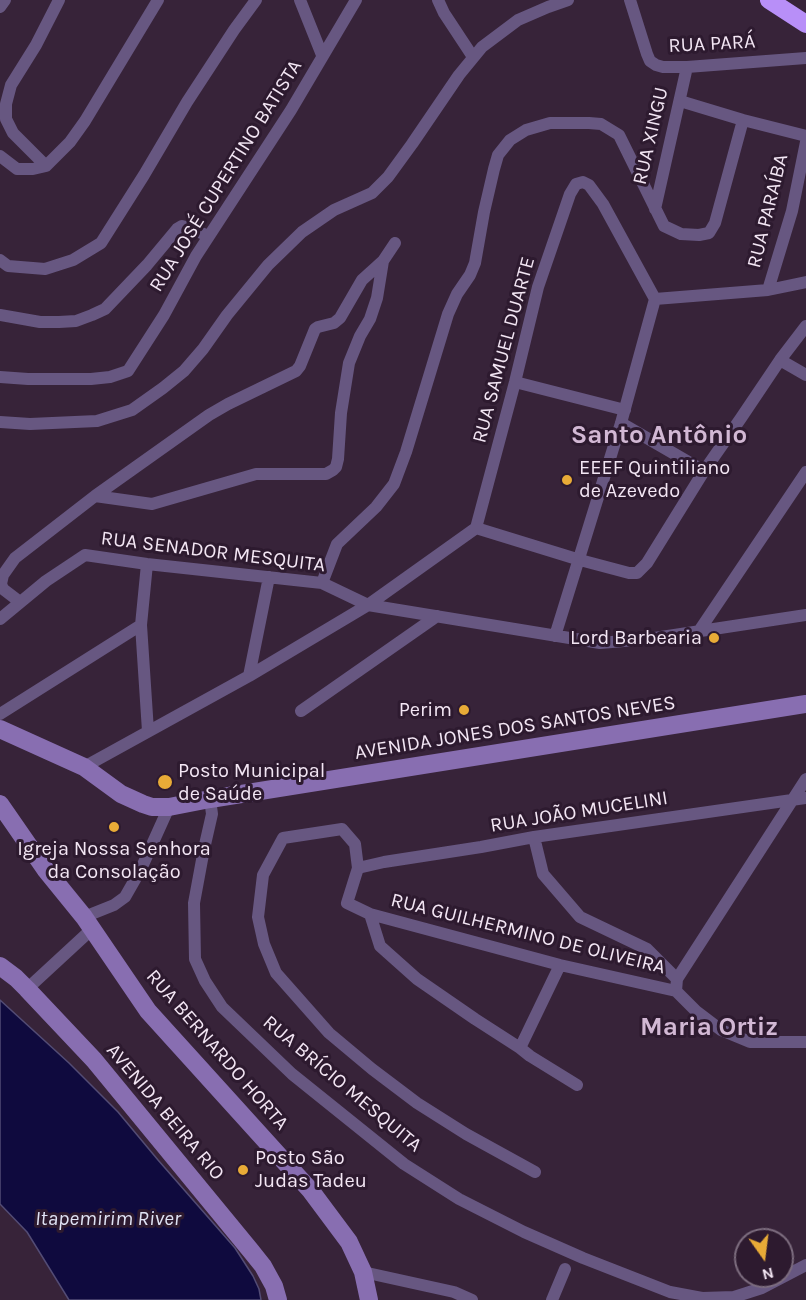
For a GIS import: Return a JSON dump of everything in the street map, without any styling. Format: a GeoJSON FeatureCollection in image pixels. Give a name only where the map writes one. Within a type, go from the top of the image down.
{"type":"FeatureCollection","features":[{"type":"Feature","properties":{"kind":"highway"},"geometry":{"type":"LineString","coordinates":[[768,0],[806,24]]}},
{"type":"Feature","properties":{"kind":"main road","name":"AVENIDA JONES DOS SANTOS NEVES"},"geometry":{"type":"LineString","coordinates":[[0,729],[84,767],[121,794],[152,807],[169,807],[806,704]]}},
{"type":"Feature","properties":{"kind":"main road","name":"RUA BERNARDO HORTA"},"geometry":{"type":"LineString","coordinates":[[0,804],[45,869],[88,923],[148,1011],[311,1191],[350,1242],[363,1272],[369,1300]]}},
{"type":"Feature","properties":{"kind":"main road","name":"AVENIDA BEIRA RIO"},"geometry":{"type":"LineString","coordinates":[[0,966],[16,978],[94,1060],[263,1266],[274,1286],[278,1300]]}},
{"type":"Feature","properties":{"kind":"street"},"geometry":{"type":"LineString","coordinates":[[0,7],[6,0]]}},
{"type":"Feature","properties":{"kind":"street"},"geometry":{"type":"LineString","coordinates":[[46,166],[13,133],[6,119],[6,104],[11,85],[36,45],[59,0]]}},
{"type":"Feature","properties":{"kind":"street"},"geometry":{"type":"LineString","coordinates":[[0,156],[17,169],[46,166],[70,142],[85,121],[158,0]]}},
{"type":"Feature","properties":{"kind":"street"},"geometry":{"type":"LineString","coordinates":[[0,261],[8,266],[45,269],[73,260],[101,243],[187,102],[256,0]]}},
{"type":"Feature","properties":{"kind":"street"},"geometry":{"type":"LineString","coordinates":[[300,0],[322,55]]}},
{"type":"Feature","properties":{"kind":"street","name":"RUA JOSÉ CUPERTINO BATISTA"},"geometry":{"type":"LineString","coordinates":[[0,377],[28,380],[91,379],[110,377],[128,371],[164,315],[209,236],[291,110],[356,0]]}},
{"type":"Feature","properties":{"kind":"street"},"geometry":{"type":"LineString","coordinates":[[438,0],[472,57]]}},
{"type":"Feature","properties":{"kind":"street"},"geometry":{"type":"LineString","coordinates":[[0,422],[30,424],[97,421],[132,410],[163,388],[197,357],[268,265],[302,232],[334,210],[372,193],[387,177],[472,57],[482,47],[545,3],[568,0]]}},
{"type":"Feature","properties":{"kind":"street","name":"RUA PARÁ"},"geometry":{"type":"LineString","coordinates":[[630,0],[642,43],[650,61],[656,65],[687,67],[806,58]]}},
{"type":"Feature","properties":{"kind":"street","name":"RUA XINGU"},"geometry":{"type":"LineString","coordinates":[[687,67],[655,209],[664,226],[681,234],[709,233],[715,223],[743,120]]}},
{"type":"Feature","properties":{"kind":"street"},"geometry":{"type":"LineString","coordinates":[[680,101],[806,136]]}},
{"type":"Feature","properties":{"kind":"street"},"geometry":{"type":"LineString","coordinates":[[322,583],[337,544],[376,507],[394,484],[448,314],[475,263],[484,212],[498,155],[510,140],[526,130],[550,123],[601,124],[619,135],[655,209]]}},
{"type":"Feature","properties":{"kind":"street","name":"RUA PARAÍBA"},"geometry":{"type":"LineString","coordinates":[[768,290],[792,211],[806,142]]}},
{"type":"Feature","properties":{"kind":"street","name":"RUA SAMUEL DUARTE"},"geometry":{"type":"LineString","coordinates":[[476,528],[538,287],[570,194],[576,184],[583,182],[589,185],[603,204],[655,299]]}},
{"type":"Feature","properties":{"kind":"street"},"geometry":{"type":"LineString","coordinates":[[792,211],[806,209]]}},
{"type":"Feature","properties":{"kind":"street"},"geometry":{"type":"LineString","coordinates":[[0,315],[40,322],[76,321],[92,315],[105,309],[182,226],[209,236]]}},
{"type":"Feature","properties":{"kind":"street"},"geometry":{"type":"LineString","coordinates":[[20,602],[3,589],[1,581],[15,558],[95,496],[209,415],[296,371],[315,329],[334,323],[340,318],[362,280],[383,261],[395,243]]}},
{"type":"Feature","properties":{"kind":"street"},"geometry":{"type":"LineString","coordinates":[[95,496],[152,504],[256,474],[326,474],[333,470],[338,459],[341,413],[350,363],[377,298],[383,261]]}},
{"type":"Feature","properties":{"kind":"street"},"geometry":{"type":"LineString","coordinates":[[555,636],[625,410],[655,299],[768,290],[806,282]]}},
{"type":"Feature","properties":{"kind":"street"},"geometry":{"type":"LineString","coordinates":[[84,767],[249,676],[368,605],[476,528],[630,573],[642,570],[704,471],[806,326]]}},
{"type":"Feature","properties":{"kind":"street"},"geometry":{"type":"LineString","coordinates":[[780,360],[806,375]]}},
{"type":"Feature","properties":{"kind":"street"},"geometry":{"type":"LineString","coordinates":[[515,382],[625,410]]}},
{"type":"Feature","properties":{"kind":"street"},"geometry":{"type":"LineString","coordinates":[[621,423],[704,471]]}},
{"type":"Feature","properties":{"kind":"street"},"geometry":{"type":"LineString","coordinates":[[699,631],[806,472]]}},
{"type":"Feature","properties":{"kind":"street","name":"RUA SENADOR MESQUITA"},"geometry":{"type":"LineString","coordinates":[[0,619],[46,581],[85,555],[322,583],[368,605],[600,643],[648,639],[806,615]]}},
{"type":"Feature","properties":{"kind":"street"},"geometry":{"type":"LineString","coordinates":[[147,564],[141,625],[148,731]]}},
{"type":"Feature","properties":{"kind":"street"},"geometry":{"type":"LineString","coordinates":[[249,676],[268,577]]}},
{"type":"Feature","properties":{"kind":"street"},"geometry":{"type":"LineString","coordinates":[[302,711],[437,616]]}},
{"type":"Feature","properties":{"kind":"street"},"geometry":{"type":"LineString","coordinates":[[0,714],[141,625]]}},
{"type":"Feature","properties":{"kind":"street"},"geometry":{"type":"LineString","coordinates":[[676,985],[800,799],[806,779]]}},
{"type":"Feature","properties":{"kind":"street","name":"RUA BRÍCIO MESQUITA"},"geometry":{"type":"LineString","coordinates":[[210,799],[212,814],[194,903],[195,959],[205,981],[222,1006],[292,1074],[386,1150],[459,1199],[583,1258],[670,1292],[702,1298],[734,1297],[762,1288],[806,1265]]}},
{"type":"Feature","properties":{"kind":"street","name":"RUA JOÃO MUCELINI"},"geometry":{"type":"LineString","coordinates":[[358,868],[534,837],[800,799]]}},
{"type":"Feature","properties":{"kind":"street"},"geometry":{"type":"LineString","coordinates":[[27,989],[88,923],[125,897],[141,869],[169,807]]}},
{"type":"Feature","properties":{"kind":"street"},"geometry":{"type":"LineString","coordinates":[[535,1172],[466,1134],[417,1103],[372,1069],[329,1033],[276,973],[264,944],[258,917],[263,875],[283,838],[342,829],[355,844],[358,868],[347,903],[370,914],[381,946],[417,979],[577,1085]]}},
{"type":"Feature","properties":{"kind":"street"},"geometry":{"type":"LineString","coordinates":[[534,837],[543,874],[580,917],[647,949],[696,1011],[721,1030],[750,1042],[806,1042]]}},
{"type":"Feature","properties":{"kind":"street","name":"RUA GUILHERMINO DE OLIVEIRA"},"geometry":{"type":"LineString","coordinates":[[370,914],[560,965],[676,985]]}},
{"type":"Feature","properties":{"kind":"street"},"geometry":{"type":"LineString","coordinates":[[520,1048],[560,965]]}},
{"type":"Feature","properties":{"kind":"street"},"geometry":{"type":"LineString","coordinates":[[552,1300],[565,1269]]}},
{"type":"Feature","properties":{"kind":"street"},"geometry":{"type":"LineString","coordinates":[[363,1272],[454,1292],[472,1300]]}},
{"type":"Feature","properties":{"kind":"water","name":"Itapemirim River"},"geometry":{"type":"Polygon","coordinates":[[[0,1000],[69,1063],[118,1112],[235,1248],[253,1276],[261,1300],[69,1300],[27,1232],[0,1204],[0,1000]]]}},
{"type":"Feature","properties":{"kind":"place","name":"EEEF Quintiliano de Azevedo"},"geometry":{"type":"Point","coordinates":[567,480]}},
{"type":"Feature","properties":{"kind":"place","name":"Lord Barbearia"},"geometry":{"type":"Point","coordinates":[714,638]}},
{"type":"Feature","properties":{"kind":"place","name":"Perim"},"geometry":{"type":"Point","coordinates":[464,710]}},
{"type":"Feature","properties":{"kind":"place","name":"Posto Municipal de Saúde"},"geometry":{"type":"Point","coordinates":[165,782]}},
{"type":"Feature","properties":{"kind":"place","name":"Igreja Nossa Senhora da Consolação"},"geometry":{"type":"Point","coordinates":[114,827]}},
{"type":"Feature","properties":{"kind":"place","name":"Posto São Judas Tadeu"},"geometry":{"type":"Point","coordinates":[243,1170]}},
{"type":"Feature","properties":{"kind":"district","name":"Santo Antônio"},"geometry":{"type":"Point","coordinates":[659,436]}},
{"type":"Feature","properties":{"kind":"district","name":"Maria Ortiz"},"geometry":{"type":"Point","coordinates":[709,1028]}}]}
